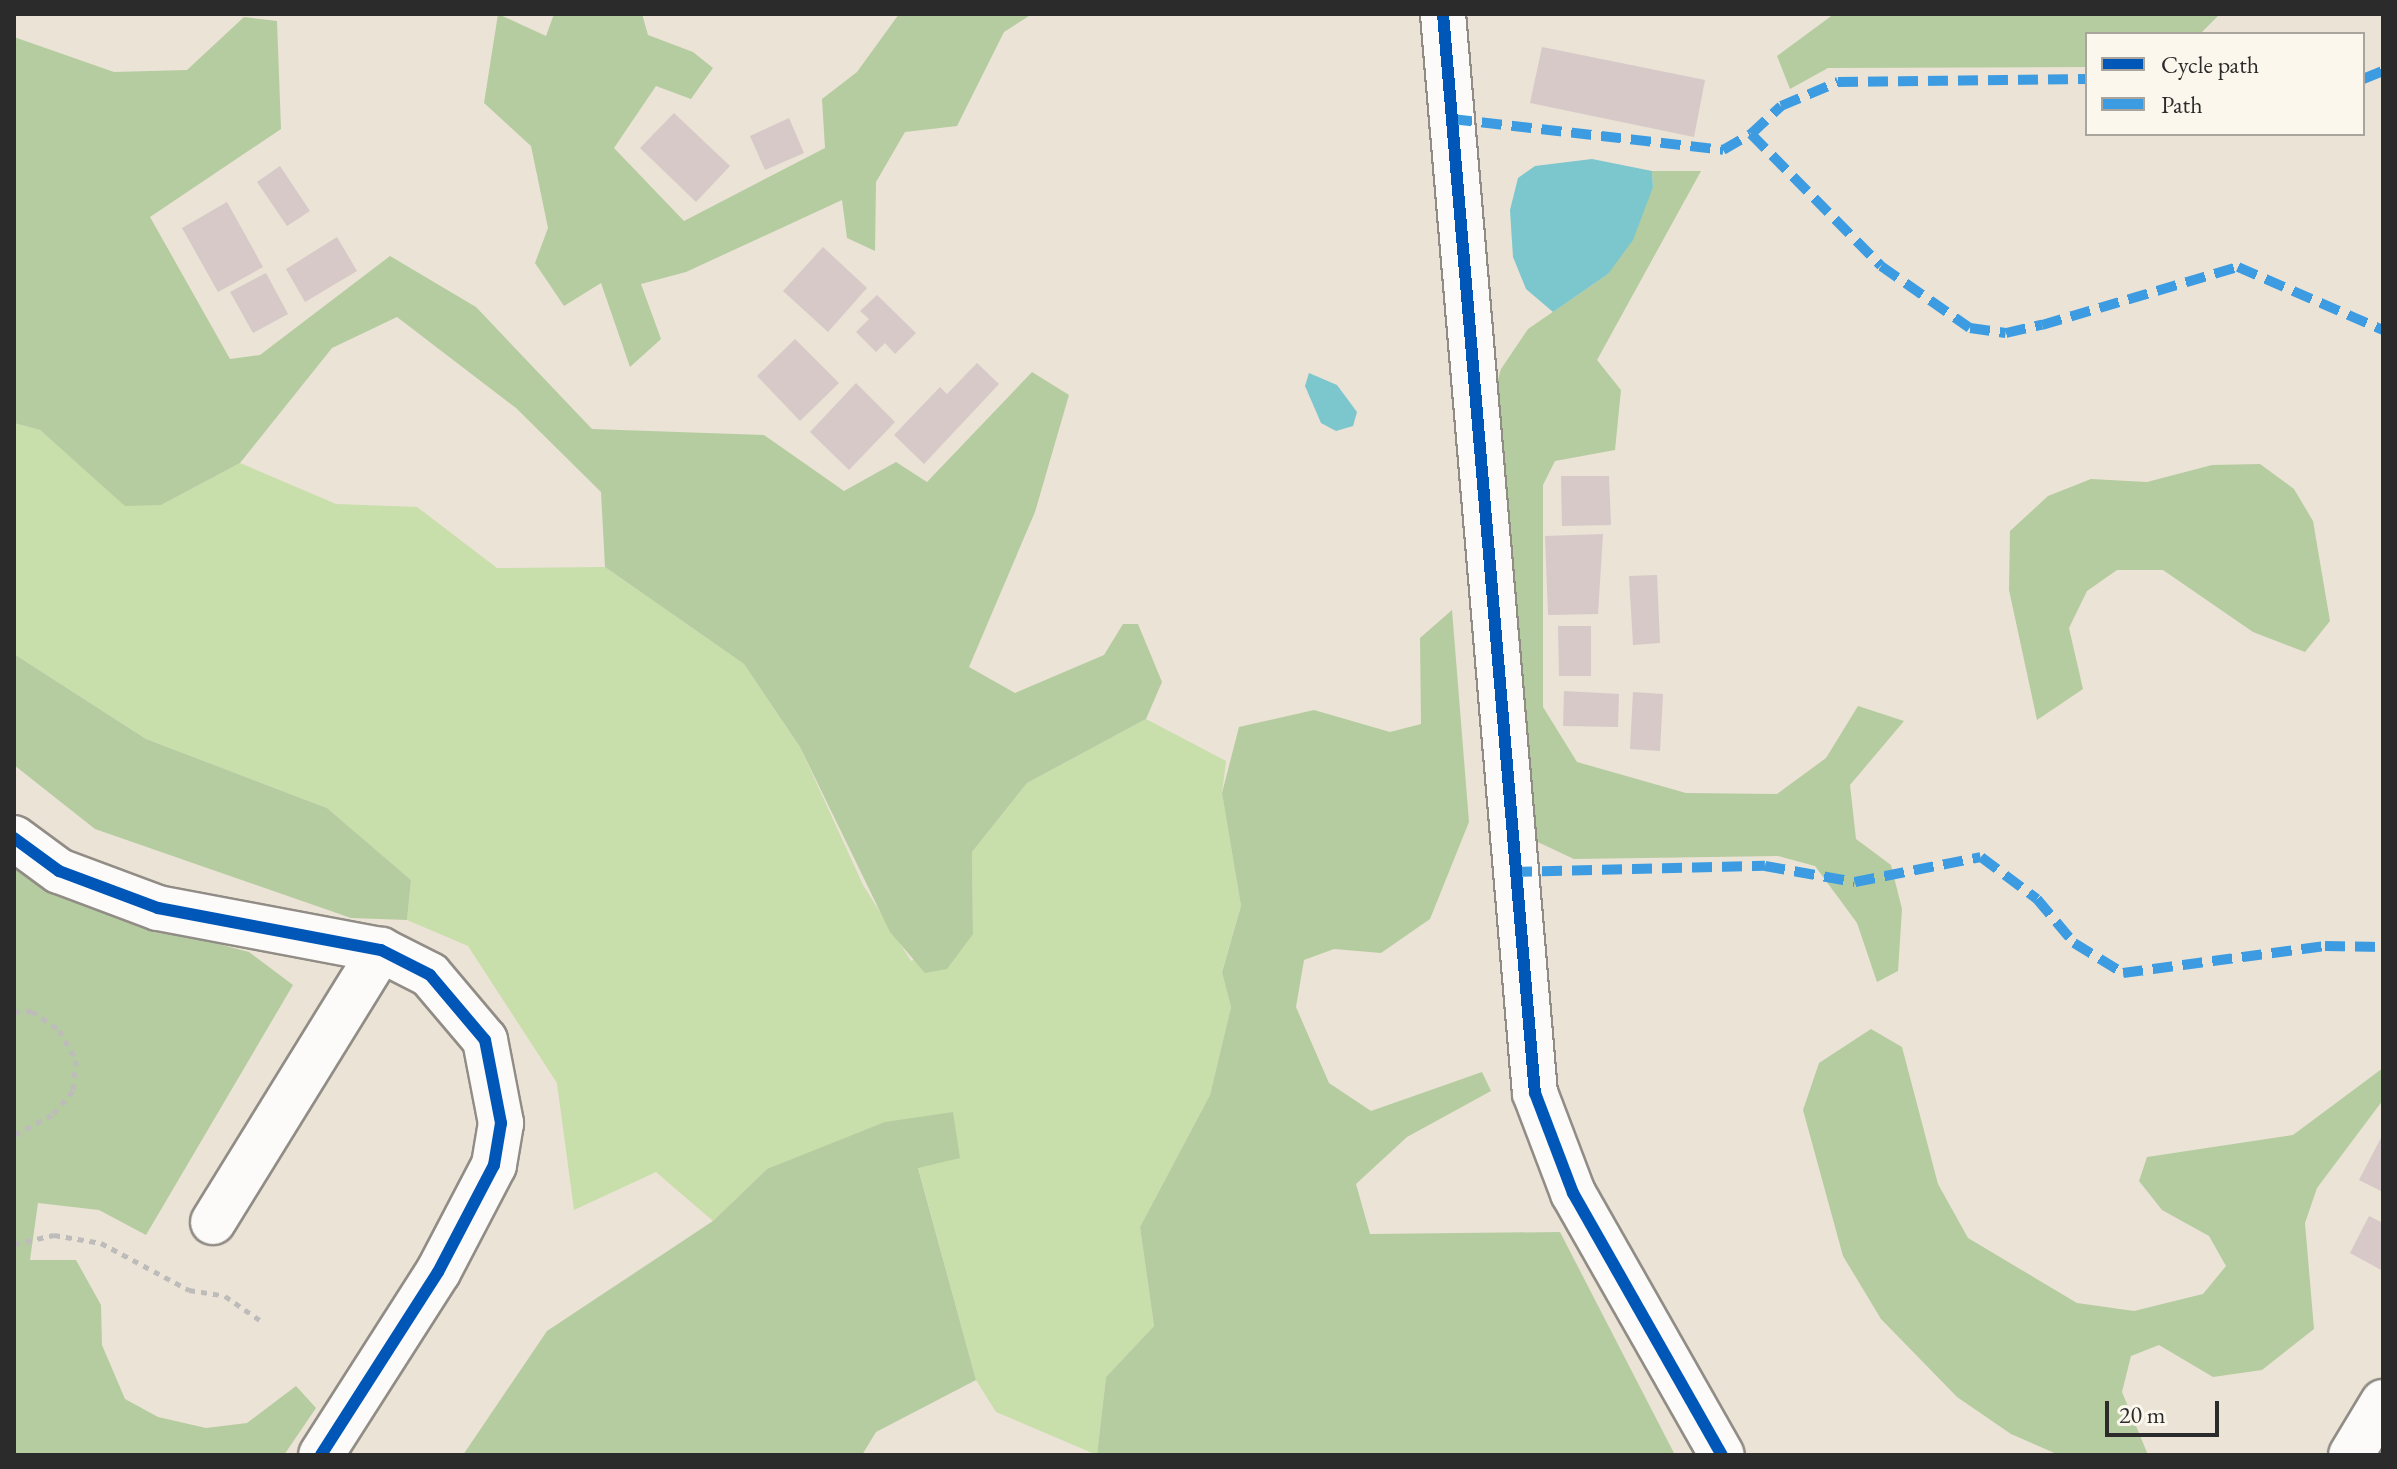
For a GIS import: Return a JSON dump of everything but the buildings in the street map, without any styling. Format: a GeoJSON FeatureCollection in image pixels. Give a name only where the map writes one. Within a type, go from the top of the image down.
{"type":"FeatureCollection","features":[{"type":"Feature","properties":{"kind":"street"},"geometry":{"type":"LineString","coordinates":[[1443,14],[1535,1093],[1573,1193],[1722,1455]]}},
{"type":"Feature","properties":{"kind":"street"},"geometry":{"type":"LineString","coordinates":[[14,838],[59,871],[158,908],[381,950],[430,975],[460,1002],[496,1071],[501,1123],[494,1165],[438,1272],[321,1455]]}},
{"type":"Feature","properties":{"kind":"street"},"geometry":{"type":"LineString","coordinates":[[213,1222],[381,950]]}},
{"type":"Feature","properties":{"kind":"street"},"geometry":{"type":"LineString","coordinates":[[2351,1455],[2383,1402]]}},
{"type":"Feature","properties":{"kind":"path"},"geometry":{"type":"LineString","coordinates":[[14,1012],[32,1011],[59,1030],[76,1060],[73,1091],[52,1115],[14,1135]]}},
{"type":"Feature","properties":{"kind":"path"},"geometry":{"type":"LineString","coordinates":[[14,1244],[54,1235],[101,1243],[189,1290],[225,1296],[264,1323]]}},
{"type":"Feature","properties":{"kind":"green space"},"geometry":{"type":"Polygon","coordinates":[[[498,14],[546,36],[554,14],[642,14],[648,35],[693,52],[713,68],[691,99],[656,86],[614,148],[684,221],[825,148],[822,99],[857,72],[899,14],[1032,14],[1004,32],[957,126],[905,132],[876,182],[875,251],[847,238],[842,200],[686,272],[641,284],[661,339],[630,367],[601,283],[564,306],[535,263],[548,228],[531,146],[484,103],[498,14]]]}},
{"type":"Feature","properties":{"kind":"green space"},"geometry":{"type":"Polygon","coordinates":[[[1834,14],[2220,14],[2202,32],[2085,32],[2085,67],[1828,68],[1790,89],[1777,56],[1834,14]]]}},
{"type":"Feature","properties":{"kind":"green space"},"geometry":{"type":"Polygon","coordinates":[[[244,17],[277,21],[281,129],[150,217],[230,359],[260,355],[390,256],[476,307],[592,429],[764,435],[844,491],[896,462],[927,482],[1032,372],[1069,395],[1035,512],[969,667],[1015,693],[1104,655],[1123,624],[1138,624],[1162,682],[1146,719],[1027,783],[972,852],[973,934],[947,969],[925,973],[890,932],[800,747],[744,664],[605,567],[601,492],[516,408],[397,317],[332,348],[240,463],[161,505],[125,506],[40,430],[14,423],[14,37],[114,72],[187,70],[244,17]]]}},
{"type":"Feature","properties":{"kind":"green space"},"geometry":{"type":"Polygon","coordinates":[[[1652,171],[1701,171],[1597,360],[1621,390],[1615,450],[1555,461],[1543,485],[1543,707],[1577,762],[1686,793],[1777,794],[1826,758],[1858,706],[1904,721],[1850,785],[1856,839],[1891,865],[1902,909],[1898,971],[1877,982],[1857,923],[1815,866],[1778,856],[1574,859],[1527,837],[1490,407],[1501,369],[1528,329],[1608,274],[1653,187],[1652,171]]]}},
{"type":"Feature","properties":{"kind":"green space"},"geometry":{"type":"Polygon","coordinates":[[[14,423],[40,430],[125,505],[161,505],[240,463],[336,504],[417,507],[497,568],[605,567],[744,664],[800,747],[863,885],[911,961],[973,934],[972,852],[1027,783],[1146,719],[1226,761],[1222,793],[1241,906],[1222,971],[1231,1007],[1210,1095],[1140,1227],[1154,1326],[1106,1377],[1097,1455],[996,1412],[976,1380],[918,1167],[767,1169],[713,1221],[656,1172],[574,1210],[557,1083],[468,946],[407,920],[411,880],[327,808],[146,739],[14,654],[14,423]]]}},
{"type":"Feature","properties":{"kind":"green space"},"geometry":{"type":"Polygon","coordinates":[[[2260,464],[2294,489],[2313,521],[2330,621],[2305,652],[2253,632],[2163,570],[2117,570],[2087,591],[2069,628],[2083,689],[2037,720],[2009,590],[2010,531],[2048,496],[2091,479],[2147,482],[2212,465],[2260,464]]]}},
{"type":"Feature","properties":{"kind":"green space"},"geometry":{"type":"Polygon","coordinates":[[[1452,610],[1469,822],[1430,919],[1381,953],[1334,949],[1304,960],[1296,1007],[1329,1083],[1371,1111],[1482,1072],[1491,1091],[1407,1137],[1356,1184],[1370,1234],[1560,1232],[1675,1455],[1097,1455],[1106,1377],[1154,1326],[1140,1227],[1210,1095],[1231,1007],[1222,972],[1241,906],[1222,793],[1239,727],[1314,710],[1390,732],[1421,724],[1420,638],[1452,610]]]}},
{"type":"Feature","properties":{"kind":"green space"},"geometry":{"type":"Polygon","coordinates":[[[14,654],[146,739],[327,808],[411,880],[407,920],[351,918],[95,829],[14,765],[14,654]]]}},
{"type":"Feature","properties":{"kind":"green space"},"geometry":{"type":"Polygon","coordinates":[[[14,858],[181,934],[249,952],[293,985],[146,1235],[99,1210],[38,1203],[30,1260],[76,1260],[101,1305],[102,1345],[125,1399],[158,1417],[206,1428],[247,1423],[296,1386],[316,1408],[284,1455],[14,1455],[14,858]]]}},
{"type":"Feature","properties":{"kind":"green space"},"geometry":{"type":"Polygon","coordinates":[[[1871,1029],[1902,1047],[1938,1184],[1968,1238],[2077,1303],[2134,1311],[2203,1294],[2226,1266],[2209,1236],[2162,1210],[2139,1181],[2147,1157],[2293,1135],[2383,1068],[2383,1100],[2317,1188],[2305,1223],[2314,1329],[2262,1370],[2213,1377],[2159,1345],[2131,1356],[2122,1392],[2148,1455],[2059,1455],[2011,1434],[1957,1397],[1881,1319],[1843,1256],[1803,1110],[1819,1063],[1871,1029]]]}},
{"type":"Feature","properties":{"kind":"green space"},"geometry":{"type":"Polygon","coordinates":[[[953,1112],[960,1158],[918,1168],[976,1380],[876,1432],[862,1455],[463,1455],[547,1331],[713,1221],[767,1169],[885,1122],[953,1112]]]}},
{"type":"Feature","properties":{"kind":"water"},"geometry":{"type":"Polygon","coordinates":[[[1592,159],[1652,171],[1653,187],[1633,240],[1608,274],[1553,312],[1526,289],[1513,257],[1510,210],[1518,178],[1535,166],[1592,159]]]}},
{"type":"Feature","properties":{"kind":"water"},"geometry":{"type":"Polygon","coordinates":[[[1309,373],[1337,385],[1357,412],[1353,426],[1336,431],[1321,423],[1305,386],[1309,373]]]}},
{"type":"Feature","properties":{"kind":"marked path"},"geometry":{"type":"LineString","coordinates":[[2365,78],[2383,71]]}},
{"type":"Feature","properties":{"kind":"marked path"},"geometry":{"type":"LineString","coordinates":[[1751,134],[1781,106],[1838,82],[2085,79]]}},
{"type":"Feature","properties":{"kind":"marked path"},"geometry":{"type":"LineString","coordinates":[[1452,119],[1723,150],[1751,134],[1881,266],[1970,328],[2006,333],[2042,325],[2238,267],[2383,330]]}},
{"type":"Feature","properties":{"kind":"marked path"},"geometry":{"type":"LineString","coordinates":[[1512,872],[1765,866],[1855,882],[1981,857],[2037,899],[2074,943],[2123,973],[2325,946],[2383,947]]}},
{"type":"Feature","properties":{"kind":"cycle path"},"geometry":{"type":"LineString","coordinates":[[1443,14],[1535,1093],[1573,1193],[1722,1455]]}},
{"type":"Feature","properties":{"kind":"cycle path"},"geometry":{"type":"LineString","coordinates":[[14,838],[59,871],[158,908],[381,950],[430,975],[485,1040],[501,1123],[494,1165],[438,1272],[321,1455]]}}]}
